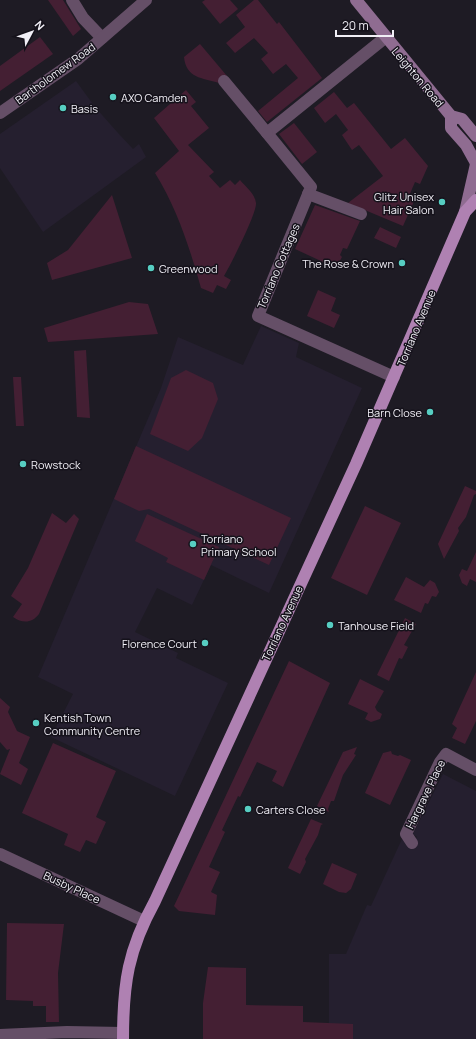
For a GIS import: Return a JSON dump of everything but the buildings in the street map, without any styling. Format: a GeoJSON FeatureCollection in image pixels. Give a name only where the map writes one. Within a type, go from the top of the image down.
{"type":"FeatureCollection","features":[{"type":"Feature","properties":{"kind":"main road"},"geometry":{"type":"LineString","coordinates":[[465,212],[476,200]]}},
{"type":"Feature","properties":{"kind":"main road","name":"Torriano Avenue"},"geometry":{"type":"LineString","coordinates":[[123,1036],[125,980],[133,949],[144,921],[158,894],[350,478],[465,212]]}},
{"type":"Feature","properties":{"kind":"street"},"geometry":{"type":"LineString","coordinates":[[72,0],[83,18],[102,38]]}},
{"type":"Feature","properties":{"kind":"street","name":"Bartholomew Road"},"geometry":{"type":"LineString","coordinates":[[0,113],[78,59],[146,0]]}},
{"type":"Feature","properties":{"kind":"street","name":"Leighton Road"},"geometry":{"type":"LineString","coordinates":[[356,0],[451,116],[462,119],[476,136]]}},
{"type":"Feature","properties":{"kind":"street"},"geometry":{"type":"LineString","coordinates":[[267,133],[386,37]]}},
{"type":"Feature","properties":{"kind":"street"},"geometry":{"type":"LineString","coordinates":[[224,81],[311,187],[308,194],[361,214]]}},
{"type":"Feature","properties":{"kind":"street","name":"Leighton Road"},"geometry":{"type":"LineString","coordinates":[[451,116],[451,128],[466,145],[476,164],[465,212]]}},
{"type":"Feature","properties":{"kind":"street","name":"Torriano Cottages"},"geometry":{"type":"LineString","coordinates":[[308,194],[258,316],[394,377]]}},
{"type":"Feature","properties":{"kind":"street","name":"Hargrave Place"},"geometry":{"type":"LineString","coordinates":[[412,843],[406,834],[440,762],[446,754],[476,770]]}},
{"type":"Feature","properties":{"kind":"street","name":"Busby Place"},"geometry":{"type":"LineString","coordinates":[[0,854],[144,921]]}},
{"type":"Feature","properties":{"kind":"street"},"geometry":{"type":"LineString","coordinates":[[0,1035],[67,1032],[123,1036]]}},
{"type":"Feature","properties":{"kind":"shaded area"},"geometry":{"type":"Polygon","coordinates":[[[48,0],[63,0],[81,29],[73,36],[48,0]]]}},
{"type":"Feature","properties":{"kind":"shaded area"},"geometry":{"type":"Polygon","coordinates":[[[205,0],[230,0],[238,9],[220,24],[202,2],[205,0]]]}},
{"type":"Feature","properties":{"kind":"shaded area"},"geometry":{"type":"Polygon","coordinates":[[[254,0],[258,0],[277,24],[279,22],[322,78],[267,122],[258,111],[298,78],[286,64],[273,74],[261,59],[268,53],[254,38],[235,53],[226,43],[245,27],[236,15],[254,0]]]}},
{"type":"Feature","properties":{"kind":"shaded area"},"geometry":{"type":"Polygon","coordinates":[[[40,37],[53,54],[0,91],[0,66],[40,37]]]}},
{"type":"Feature","properties":{"kind":"shaded area"},"geometry":{"type":"Polygon","coordinates":[[[200,44],[227,76],[219,83],[196,76],[191,73],[185,64],[184,57],[200,44]]]}},
{"type":"Feature","properties":{"kind":"shaded area"},"geometry":{"type":"Polygon","coordinates":[[[76,81],[95,107],[118,133],[133,149],[139,144],[146,157],[43,232],[0,168],[0,134],[76,81]]]}},
{"type":"Feature","properties":{"kind":"shaded area"},"geometry":{"type":"Polygon","coordinates":[[[186,90],[196,102],[191,106],[209,128],[188,145],[214,172],[209,176],[220,188],[230,180],[235,185],[240,180],[252,194],[256,203],[248,227],[224,276],[231,280],[226,289],[217,285],[213,293],[201,288],[176,214],[155,173],[179,151],[154,118],[186,90]]]}},
{"type":"Feature","properties":{"kind":"shaded area"},"geometry":{"type":"Polygon","coordinates":[[[334,92],[347,108],[354,103],[391,149],[405,138],[428,166],[420,184],[415,182],[409,196],[415,199],[403,226],[348,203],[383,176],[359,145],[352,150],[342,135],[348,130],[336,114],[325,123],[314,108],[334,92]]]}},
{"type":"Feature","properties":{"kind":"shaded area"},"geometry":{"type":"Polygon","coordinates":[[[294,123],[317,152],[302,164],[279,134],[294,123]]]}},
{"type":"Feature","properties":{"kind":"shaded area"},"geometry":{"type":"Polygon","coordinates":[[[112,195],[132,258],[52,280],[47,263],[68,250],[112,195]]]}},
{"type":"Feature","properties":{"kind":"shaded area"},"geometry":{"type":"Polygon","coordinates":[[[315,205],[360,221],[347,249],[343,248],[340,255],[342,257],[336,268],[295,249],[315,205]]]}},
{"type":"Feature","properties":{"kind":"shaded area"},"geometry":{"type":"Polygon","coordinates":[[[380,227],[401,237],[396,248],[374,238],[380,227]]]}},
{"type":"Feature","properties":{"kind":"shaded area"},"geometry":{"type":"Polygon","coordinates":[[[318,290],[336,298],[331,311],[340,315],[334,328],[307,316],[318,290]]]}},
{"type":"Feature","properties":{"kind":"shaded area"},"geometry":{"type":"Polygon","coordinates":[[[129,302],[148,304],[158,334],[48,342],[44,328],[129,302]]]}},
{"type":"Feature","properties":{"kind":"shaded area","name":"Torriano Primary School"},"geometry":{"type":"Polygon","coordinates":[[[261,326],[299,343],[296,357],[362,388],[269,593],[211,565],[192,605],[157,588],[135,632],[178,653],[176,658],[228,683],[175,796],[51,737],[73,694],[38,677],[161,388],[178,337],[243,365],[261,326]]]}},
{"type":"Feature","properties":{"kind":"shaded area"},"geometry":{"type":"Polygon","coordinates":[[[86,350],[90,418],[77,417],[74,351],[86,350]]]}},
{"type":"Feature","properties":{"kind":"shaded area"},"geometry":{"type":"Polygon","coordinates":[[[186,370],[213,383],[218,399],[202,438],[188,451],[150,434],[171,378],[186,370]]]}},
{"type":"Feature","properties":{"kind":"shaded area"},"geometry":{"type":"Polygon","coordinates":[[[13,377],[21,377],[24,426],[16,426],[13,377]]]}},
{"type":"Feature","properties":{"kind":"shaded area"},"geometry":{"type":"Polygon","coordinates":[[[136,446],[291,518],[269,565],[149,509],[139,511],[114,499],[136,446]]]}},
{"type":"Feature","properties":{"kind":"shaded area"},"geometry":{"type":"Polygon","coordinates":[[[465,486],[476,491],[476,494],[474,495],[466,517],[458,528],[459,531],[444,559],[438,544],[465,486]]]}},
{"type":"Feature","properties":{"kind":"shaded area"},"geometry":{"type":"Polygon","coordinates":[[[365,506],[401,523],[367,595],[331,578],[365,506]]]}},
{"type":"Feature","properties":{"kind":"shaded area"},"geometry":{"type":"Polygon","coordinates":[[[52,513],[66,523],[74,514],[79,519],[39,614],[30,621],[20,621],[13,617],[22,604],[11,596],[28,568],[52,513]]]}},
{"type":"Feature","properties":{"kind":"shaded area"},"geometry":{"type":"Polygon","coordinates":[[[147,514],[219,547],[204,580],[166,562],[168,558],[135,541],[147,514]]]}},
{"type":"Feature","properties":{"kind":"shaded area"},"geometry":{"type":"Polygon","coordinates":[[[476,552],[476,582],[470,579],[467,586],[462,583],[459,575],[462,569],[467,571],[476,552]]]}},
{"type":"Feature","properties":{"kind":"shaded area"},"geometry":{"type":"Polygon","coordinates":[[[406,577],[424,587],[430,580],[435,583],[439,592],[436,597],[432,596],[428,604],[425,603],[421,613],[394,600],[406,577]]]}},
{"type":"Feature","properties":{"kind":"shaded area"},"geometry":{"type":"Polygon","coordinates":[[[405,618],[416,624],[404,645],[408,647],[402,659],[399,658],[389,681],[377,675],[405,618]]]}},
{"type":"Feature","properties":{"kind":"shaded area"},"geometry":{"type":"Polygon","coordinates":[[[289,661],[330,683],[283,787],[272,781],[277,771],[257,762],[240,797],[238,796],[222,830],[225,832],[209,867],[220,872],[211,892],[217,895],[215,915],[179,911],[174,906],[289,661]]]}},
{"type":"Feature","properties":{"kind":"shaded area"},"geometry":{"type":"Polygon","coordinates":[[[476,672],[476,721],[465,744],[452,738],[457,728],[452,724],[476,672]]]}},
{"type":"Feature","properties":{"kind":"shaded area"},"geometry":{"type":"Polygon","coordinates":[[[360,679],[384,691],[375,707],[377,711],[382,714],[380,719],[371,722],[365,719],[368,713],[348,704],[360,679]]]}},
{"type":"Feature","properties":{"kind":"shaded area"},"geometry":{"type":"Polygon","coordinates":[[[0,698],[10,707],[8,712],[17,731],[30,737],[19,763],[28,769],[21,785],[0,774],[10,749],[7,750],[0,742],[0,698]]]}},
{"type":"Feature","properties":{"kind":"shaded area"},"geometry":{"type":"Polygon","coordinates":[[[53,743],[116,771],[96,817],[106,822],[96,844],[86,840],[80,852],[64,845],[68,834],[22,813],[53,743]]]}},
{"type":"Feature","properties":{"kind":"shaded area"},"geometry":{"type":"Polygon","coordinates":[[[357,747],[354,754],[356,755],[343,775],[334,801],[331,801],[328,809],[329,812],[317,806],[343,752],[357,747]]]}},
{"type":"Feature","properties":{"kind":"shaded area"},"geometry":{"type":"Polygon","coordinates":[[[391,751],[392,754],[398,756],[400,755],[411,760],[390,805],[365,793],[383,753],[391,751]]]}},
{"type":"Feature","properties":{"kind":"shaded area"},"geometry":{"type":"Polygon","coordinates":[[[443,774],[476,791],[476,1039],[329,1039],[329,954],[346,954],[367,905],[371,906],[402,839],[409,847],[417,837],[413,834],[443,774]]]}},
{"type":"Feature","properties":{"kind":"shaded area"},"geometry":{"type":"Polygon","coordinates":[[[311,819],[323,824],[321,825],[318,835],[305,859],[306,862],[300,874],[288,868],[311,819]]]}},
{"type":"Feature","properties":{"kind":"shaded area"},"geometry":{"type":"Polygon","coordinates":[[[332,863],[357,874],[351,889],[346,893],[339,892],[323,884],[332,863]]]}},
{"type":"Feature","properties":{"kind":"shaded area"},"geometry":{"type":"Polygon","coordinates":[[[7,923],[64,924],[58,973],[59,1022],[46,1022],[46,1006],[33,1006],[33,1001],[6,1000],[7,923]]]}},
{"type":"Feature","properties":{"kind":"shaded area"},"geometry":{"type":"Polygon","coordinates":[[[208,967],[246,968],[246,1005],[303,1006],[303,1022],[353,1024],[353,1039],[203,1039],[203,1003],[208,967]]]}},
{"type":"Feature","properties":{"kind":"place","name":"AXO Camden"},"geometry":{"type":"Point","coordinates":[113,97]}},
{"type":"Feature","properties":{"kind":"place","name":"Basis"},"geometry":{"type":"Point","coordinates":[63,108]}},
{"type":"Feature","properties":{"kind":"place","name":"Glitz Unisex Hair Salon"},"geometry":{"type":"Point","coordinates":[442,202]}},
{"type":"Feature","properties":{"kind":"place","name":"The Rose & Crown"},"geometry":{"type":"Point","coordinates":[402,263]}},
{"type":"Feature","properties":{"kind":"place","name":"Greenwood"},"geometry":{"type":"Point","coordinates":[151,268]}},
{"type":"Feature","properties":{"kind":"place","name":"Barn Close"},"geometry":{"type":"Point","coordinates":[430,412]}},
{"type":"Feature","properties":{"kind":"place","name":"Rowstock"},"geometry":{"type":"Point","coordinates":[23,464]}},
{"type":"Feature","properties":{"kind":"place","name":"Torriano Primary School"},"geometry":{"type":"Point","coordinates":[193,544]}},
{"type":"Feature","properties":{"kind":"place","name":"Tanhouse Field"},"geometry":{"type":"Point","coordinates":[330,625]}},
{"type":"Feature","properties":{"kind":"place","name":"Florence Court"},"geometry":{"type":"Point","coordinates":[205,643]}},
{"type":"Feature","properties":{"kind":"place","name":"Kentish Town Community Centre"},"geometry":{"type":"Point","coordinates":[36,723]}},
{"type":"Feature","properties":{"kind":"place","name":"Carters Close"},"geometry":{"type":"Point","coordinates":[248,809]}}]}
